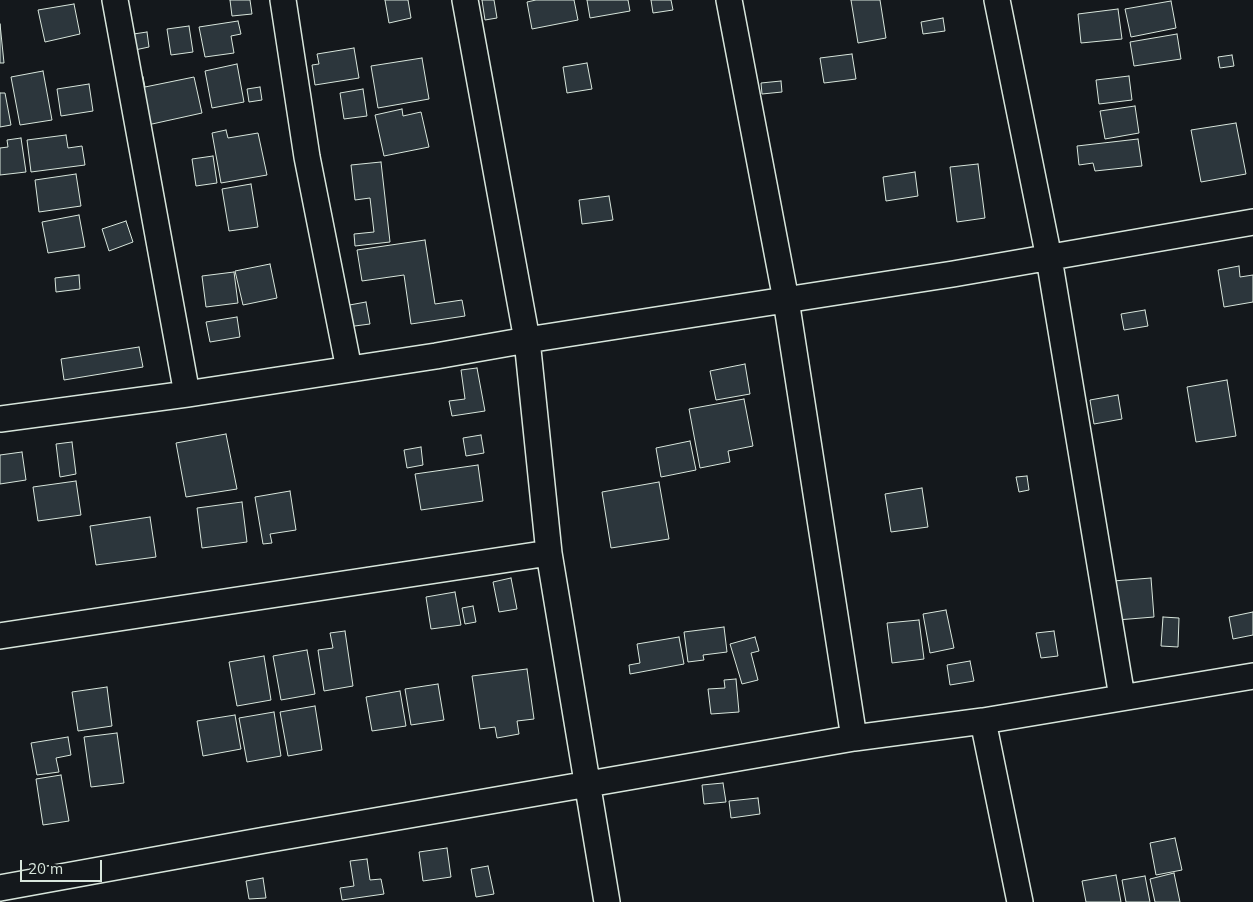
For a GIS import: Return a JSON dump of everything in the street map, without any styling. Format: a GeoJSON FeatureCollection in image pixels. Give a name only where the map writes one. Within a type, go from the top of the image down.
{"type":"FeatureCollection","features":[{"type":"Feature","properties":{"kind":"street"},"geometry":{"type":"LineString","coordinates":[[115,0],[187,394]]}},
{"type":"Feature","properties":{"kind":"street"},"geometry":{"type":"LineString","coordinates":[[283,0],[307,156],[349,368]]}},
{"type":"Feature","properties":{"kind":"street"},"geometry":{"type":"LineString","coordinates":[[465,0],[526,340],[549,553],[607,902]]}},
{"type":"Feature","properties":{"kind":"street"},"geometry":{"type":"LineString","coordinates":[[729,0],[786,300],[854,738]]}},
{"type":"Feature","properties":{"kind":"street"},"geometry":{"type":"LineString","coordinates":[[997,0],[1049,258],[1122,697]]}},
{"type":"Feature","properties":{"kind":"street"},"geometry":{"type":"LineString","coordinates":[[0,419],[187,394],[436,356],[526,340],[1049,258],[1253,222]]}},
{"type":"Feature","properties":{"kind":"street"},"geometry":{"type":"LineString","coordinates":[[0,636],[549,553]]}},
{"type":"Feature","properties":{"kind":"street"},"geometry":{"type":"LineString","coordinates":[[2,902],[0,890],[854,738],[983,721],[1253,676]]}},
{"type":"Feature","properties":{"kind":"street"},"geometry":{"type":"LineString","coordinates":[[983,721],[1020,902]]}},
{"type":"Feature","properties":{"kind":"building"},"geometry":{"type":"Polygon","coordinates":[[[230,0],[250,0],[252,14],[232,16],[230,0]]]}},
{"type":"Feature","properties":{"kind":"building"},"geometry":{"type":"Polygon","coordinates":[[[385,0],[408,0],[411,18],[389,23],[385,0]]]}},
{"type":"Feature","properties":{"kind":"building"},"geometry":{"type":"Polygon","coordinates":[[[482,0],[494,0],[497,18],[485,20],[482,0]]]}},
{"type":"Feature","properties":{"kind":"building"},"geometry":{"type":"Polygon","coordinates":[[[536,0],[574,0],[578,20],[532,29],[527,2],[536,0]]]}},
{"type":"Feature","properties":{"kind":"building"},"geometry":{"type":"Polygon","coordinates":[[[587,0],[628,0],[630,11],[590,18],[587,0]]]}},
{"type":"Feature","properties":{"kind":"building"},"geometry":{"type":"Polygon","coordinates":[[[651,0],[671,0],[673,10],[653,13],[651,0]]]}},
{"type":"Feature","properties":{"kind":"building"},"geometry":{"type":"Polygon","coordinates":[[[851,0],[880,0],[886,38],[858,43],[851,0]]]}},
{"type":"Feature","properties":{"kind":"building"},"geometry":{"type":"Polygon","coordinates":[[[1171,1],[1176,28],[1131,37],[1125,9],[1171,1]]]}},
{"type":"Feature","properties":{"kind":"building"},"geometry":{"type":"Polygon","coordinates":[[[74,4],[80,34],[45,42],[38,10],[74,4]]]}},
{"type":"Feature","properties":{"kind":"building"},"geometry":{"type":"Polygon","coordinates":[[[1118,9],[1122,39],[1081,43],[1078,14],[1118,9]]]}},
{"type":"Feature","properties":{"kind":"building"},"geometry":{"type":"Polygon","coordinates":[[[943,18],[945,31],[923,34],[921,22],[943,18]]]}},
{"type":"Feature","properties":{"kind":"building"},"geometry":{"type":"Polygon","coordinates":[[[238,21],[241,34],[231,36],[234,53],[205,57],[199,27],[238,21]]]}},
{"type":"Feature","properties":{"kind":"building"},"geometry":{"type":"Polygon","coordinates":[[[0,24],[4,63],[0,63],[0,24]]]}},
{"type":"Feature","properties":{"kind":"building"},"geometry":{"type":"Polygon","coordinates":[[[189,26],[193,52],[171,55],[167,29],[189,26]]]}},
{"type":"Feature","properties":{"kind":"building"},"geometry":{"type":"Polygon","coordinates":[[[147,32],[149,47],[130,51],[127,35],[147,32]]]}},
{"type":"Feature","properties":{"kind":"building"},"geometry":{"type":"Polygon","coordinates":[[[1177,34],[1181,59],[1134,66],[1130,42],[1177,34]]]}},
{"type":"Feature","properties":{"kind":"building"},"geometry":{"type":"Polygon","coordinates":[[[354,48],[359,78],[315,85],[312,65],[319,64],[317,54],[354,48]]]}},
{"type":"Feature","properties":{"kind":"building"},"geometry":{"type":"Polygon","coordinates":[[[852,54],[856,79],[824,83],[820,58],[852,54]]]}},
{"type":"Feature","properties":{"kind":"building"},"geometry":{"type":"Polygon","coordinates":[[[1232,55],[1234,66],[1220,68],[1218,57],[1232,55]]]}},
{"type":"Feature","properties":{"kind":"building"},"geometry":{"type":"Polygon","coordinates":[[[422,58],[429,99],[378,108],[371,66],[422,58]]]}},
{"type":"Feature","properties":{"kind":"building"},"geometry":{"type":"Polygon","coordinates":[[[587,63],[592,89],[567,93],[563,67],[587,63]]]}},
{"type":"Feature","properties":{"kind":"building"},"geometry":{"type":"Polygon","coordinates":[[[237,64],[244,102],[212,108],[205,71],[237,64]]]}},
{"type":"Feature","properties":{"kind":"building"},"geometry":{"type":"Polygon","coordinates":[[[43,71],[52,120],[20,125],[11,77],[43,71]]]}},
{"type":"Feature","properties":{"kind":"building"},"geometry":{"type":"Polygon","coordinates":[[[1129,76],[1132,100],[1099,104],[1096,80],[1129,76]]]}},
{"type":"Feature","properties":{"kind":"building"},"geometry":{"type":"Polygon","coordinates":[[[143,77],[145,87],[194,77],[202,113],[143,126],[133,78],[143,77]]]}},
{"type":"Feature","properties":{"kind":"building"},"geometry":{"type":"Polygon","coordinates":[[[781,81],[782,92],[762,94],[761,83],[781,81]]]}},
{"type":"Feature","properties":{"kind":"building"},"geometry":{"type":"Polygon","coordinates":[[[89,84],[93,111],[61,116],[57,89],[89,84]]]}},
{"type":"Feature","properties":{"kind":"building"},"geometry":{"type":"Polygon","coordinates":[[[260,87],[262,100],[249,102],[247,89],[260,87]]]}},
{"type":"Feature","properties":{"kind":"building"},"geometry":{"type":"Polygon","coordinates":[[[363,89],[367,116],[344,119],[340,93],[363,89]]]}},
{"type":"Feature","properties":{"kind":"building"},"geometry":{"type":"Polygon","coordinates":[[[0,93],[5,93],[11,125],[0,127],[0,93]]]}},
{"type":"Feature","properties":{"kind":"building"},"geometry":{"type":"Polygon","coordinates":[[[1135,106],[1139,133],[1105,139],[1100,111],[1135,106]]]}},
{"type":"Feature","properties":{"kind":"building"},"geometry":{"type":"Polygon","coordinates":[[[402,109],[403,116],[421,112],[429,147],[384,156],[375,115],[402,109]]]}},
{"type":"Feature","properties":{"kind":"building"},"geometry":{"type":"Polygon","coordinates":[[[1236,123],[1246,174],[1201,182],[1191,130],[1236,123]]]}},
{"type":"Feature","properties":{"kind":"building"},"geometry":{"type":"Polygon","coordinates":[[[226,130],[228,138],[258,133],[267,175],[221,183],[212,133],[226,130]]]}},
{"type":"Feature","properties":{"kind":"building"},"geometry":{"type":"Polygon","coordinates":[[[66,135],[68,148],[82,146],[85,165],[31,172],[27,140],[66,135]]]}},
{"type":"Feature","properties":{"kind":"building"},"geometry":{"type":"Polygon","coordinates":[[[21,138],[26,172],[0,175],[0,148],[8,147],[7,140],[21,138]]]}},
{"type":"Feature","properties":{"kind":"building"},"geometry":{"type":"Polygon","coordinates":[[[1138,139],[1142,166],[1095,171],[1093,163],[1079,165],[1077,146],[1138,139]]]}},
{"type":"Feature","properties":{"kind":"building"},"geometry":{"type":"Polygon","coordinates":[[[213,156],[217,183],[196,186],[192,159],[213,156]]]}},
{"type":"Feature","properties":{"kind":"building"},"geometry":{"type":"Polygon","coordinates":[[[381,162],[390,242],[355,246],[354,234],[374,232],[370,198],[355,200],[351,165],[381,162]]]}},
{"type":"Feature","properties":{"kind":"building"},"geometry":{"type":"Polygon","coordinates":[[[978,164],[985,218],[957,222],[950,167],[978,164]]]}},
{"type":"Feature","properties":{"kind":"building"},"geometry":{"type":"Polygon","coordinates":[[[915,172],[918,196],[886,201],[883,177],[915,172]]]}},
{"type":"Feature","properties":{"kind":"building"},"geometry":{"type":"Polygon","coordinates":[[[76,174],[81,206],[39,212],[35,180],[76,174]]]}},
{"type":"Feature","properties":{"kind":"building"},"geometry":{"type":"Polygon","coordinates":[[[251,184],[258,227],[229,231],[222,189],[251,184]]]}},
{"type":"Feature","properties":{"kind":"building"},"geometry":{"type":"Polygon","coordinates":[[[609,196],[613,220],[582,224],[579,200],[609,196]]]}},
{"type":"Feature","properties":{"kind":"building"},"geometry":{"type":"Polygon","coordinates":[[[79,215],[85,247],[48,253],[42,222],[79,215]]]}},
{"type":"Feature","properties":{"kind":"building"},"geometry":{"type":"Polygon","coordinates":[[[126,221],[133,242],[109,251],[102,229],[126,221]]]}},
{"type":"Feature","properties":{"kind":"building"},"geometry":{"type":"Polygon","coordinates":[[[425,240],[435,304],[462,300],[465,316],[411,324],[404,275],[362,281],[357,250],[425,240]]]}},
{"type":"Feature","properties":{"kind":"building"},"geometry":{"type":"Polygon","coordinates":[[[270,264],[277,298],[243,305],[235,271],[270,264]]]}},
{"type":"Feature","properties":{"kind":"building"},"geometry":{"type":"Polygon","coordinates":[[[1239,266],[1240,277],[1253,275],[1253,302],[1224,307],[1218,270],[1239,266]]]}},
{"type":"Feature","properties":{"kind":"building"},"geometry":{"type":"Polygon","coordinates":[[[234,272],[238,303],[206,307],[202,276],[234,272]]]}},
{"type":"Feature","properties":{"kind":"building"},"geometry":{"type":"Polygon","coordinates":[[[79,275],[80,289],[56,292],[55,278],[79,275]]]}},
{"type":"Feature","properties":{"kind":"building"},"geometry":{"type":"Polygon","coordinates":[[[366,302],[370,324],[347,327],[344,306],[366,302]]]}},
{"type":"Feature","properties":{"kind":"building"},"geometry":{"type":"Polygon","coordinates":[[[1145,310],[1148,326],[1124,330],[1121,314],[1145,310]]]}},
{"type":"Feature","properties":{"kind":"building"},"geometry":{"type":"Polygon","coordinates":[[[237,317],[240,337],[210,342],[206,322],[237,317]]]}},
{"type":"Feature","properties":{"kind":"building"},"geometry":{"type":"Polygon","coordinates":[[[139,347],[143,367],[64,380],[61,359],[139,347]]]}},
{"type":"Feature","properties":{"kind":"building"},"geometry":{"type":"Polygon","coordinates":[[[745,364],[750,394],[716,400],[710,371],[745,364]]]}},
{"type":"Feature","properties":{"kind":"building"},"geometry":{"type":"Polygon","coordinates":[[[477,368],[485,411],[452,416],[449,401],[465,399],[461,370],[477,368]]]}},
{"type":"Feature","properties":{"kind":"building"},"geometry":{"type":"Polygon","coordinates":[[[1227,380],[1236,436],[1196,442],[1187,387],[1227,380]]]}},
{"type":"Feature","properties":{"kind":"building"},"geometry":{"type":"Polygon","coordinates":[[[1118,395],[1122,419],[1094,424],[1090,400],[1118,395]]]}},
{"type":"Feature","properties":{"kind":"building"},"geometry":{"type":"Polygon","coordinates":[[[744,399],[753,446],[728,451],[730,462],[700,468],[689,409],[744,399]]]}},
{"type":"Feature","properties":{"kind":"building"},"geometry":{"type":"Polygon","coordinates":[[[226,434],[237,489],[186,497],[176,443],[226,434]]]}},
{"type":"Feature","properties":{"kind":"building"},"geometry":{"type":"Polygon","coordinates":[[[481,435],[484,453],[466,456],[463,438],[481,435]]]}},
{"type":"Feature","properties":{"kind":"building"},"geometry":{"type":"Polygon","coordinates":[[[690,441],[696,470],[661,477],[656,448],[690,441]]]}},
{"type":"Feature","properties":{"kind":"building"},"geometry":{"type":"Polygon","coordinates":[[[72,442],[76,474],[60,477],[56,444],[72,442]]]}},
{"type":"Feature","properties":{"kind":"building"},"geometry":{"type":"Polygon","coordinates":[[[421,447],[423,465],[407,468],[404,450],[421,447]]]}},
{"type":"Feature","properties":{"kind":"building"},"geometry":{"type":"Polygon","coordinates":[[[22,452],[26,480],[0,484],[0,455],[22,452]]]}},
{"type":"Feature","properties":{"kind":"building"},"geometry":{"type":"Polygon","coordinates":[[[478,465],[483,501],[421,510],[415,474],[478,465]]]}},
{"type":"Feature","properties":{"kind":"building"},"geometry":{"type":"Polygon","coordinates":[[[1027,476],[1029,490],[1019,492],[1016,477],[1027,476]]]}},
{"type":"Feature","properties":{"kind":"building"},"geometry":{"type":"Polygon","coordinates":[[[76,481],[81,515],[38,521],[33,487],[76,481]]]}},
{"type":"Feature","properties":{"kind":"building"},"geometry":{"type":"Polygon","coordinates":[[[659,482],[669,539],[611,548],[602,492],[659,482]]]}},
{"type":"Feature","properties":{"kind":"building"},"geometry":{"type":"Polygon","coordinates":[[[922,488],[928,527],[891,532],[885,494],[922,488]]]}},
{"type":"Feature","properties":{"kind":"building"},"geometry":{"type":"Polygon","coordinates":[[[290,491],[296,530],[270,534],[272,543],[263,544],[255,497],[290,491]]]}},
{"type":"Feature","properties":{"kind":"building"},"geometry":{"type":"Polygon","coordinates":[[[242,502],[247,542],[202,548],[197,508],[242,502]]]}},
{"type":"Feature","properties":{"kind":"building"},"geometry":{"type":"Polygon","coordinates":[[[150,517],[156,557],[96,565],[90,526],[150,517]]]}},
{"type":"Feature","properties":{"kind":"building"},"geometry":{"type":"Polygon","coordinates":[[[511,578],[517,609],[499,612],[493,582],[511,578]]]}},
{"type":"Feature","properties":{"kind":"building"},"geometry":{"type":"Polygon","coordinates":[[[1151,578],[1154,617],[1117,620],[1113,581],[1151,578]]]}},
{"type":"Feature","properties":{"kind":"building"},"geometry":{"type":"Polygon","coordinates":[[[455,592],[461,625],[431,629],[426,597],[455,592]]]}},
{"type":"Feature","properties":{"kind":"building"},"geometry":{"type":"Polygon","coordinates":[[[473,606],[476,622],[465,624],[462,608],[473,606]]]}},
{"type":"Feature","properties":{"kind":"building"},"geometry":{"type":"Polygon","coordinates":[[[946,610],[954,648],[930,653],[923,614],[946,610]]]}},
{"type":"Feature","properties":{"kind":"building"},"geometry":{"type":"Polygon","coordinates":[[[1253,612],[1253,635],[1233,639],[1229,617],[1253,612]]]}},
{"type":"Feature","properties":{"kind":"building"},"geometry":{"type":"Polygon","coordinates":[[[1163,617],[1179,618],[1178,647],[1161,646],[1163,617]]]}},
{"type":"Feature","properties":{"kind":"building"},"geometry":{"type":"Polygon","coordinates":[[[919,620],[924,659],[892,663],[887,623],[919,620]]]}},
{"type":"Feature","properties":{"kind":"building"},"geometry":{"type":"Polygon","coordinates":[[[724,627],[727,652],[703,655],[704,660],[688,662],[684,632],[724,627]]]}},
{"type":"Feature","properties":{"kind":"building"},"geometry":{"type":"Polygon","coordinates":[[[345,631],[353,686],[324,691],[318,650],[333,648],[330,633],[345,631]]]}},
{"type":"Feature","properties":{"kind":"building"},"geometry":{"type":"Polygon","coordinates":[[[1054,631],[1058,656],[1041,658],[1036,633],[1054,631]]]}},
{"type":"Feature","properties":{"kind":"building"},"geometry":{"type":"Polygon","coordinates":[[[679,637],[684,664],[630,674],[629,665],[640,663],[637,644],[679,637]]]}},
{"type":"Feature","properties":{"kind":"building"},"geometry":{"type":"Polygon","coordinates":[[[755,637],[759,651],[751,653],[758,680],[742,684],[730,644],[755,637]]]}},
{"type":"Feature","properties":{"kind":"building"},"geometry":{"type":"Polygon","coordinates":[[[307,650],[315,694],[281,700],[273,656],[307,650]]]}},
{"type":"Feature","properties":{"kind":"building"},"geometry":{"type":"Polygon","coordinates":[[[264,656],[271,700],[237,706],[229,662],[264,656]]]}},
{"type":"Feature","properties":{"kind":"building"},"geometry":{"type":"Polygon","coordinates":[[[970,661],[974,681],[950,685],[947,665],[970,661]]]}},
{"type":"Feature","properties":{"kind":"building"},"geometry":{"type":"Polygon","coordinates":[[[527,669],[534,719],[517,721],[519,734],[497,738],[495,727],[480,729],[472,676],[527,669]]]}},
{"type":"Feature","properties":{"kind":"building"},"geometry":{"type":"Polygon","coordinates":[[[736,679],[739,712],[711,714],[708,689],[725,688],[724,680],[736,679]]]}},
{"type":"Feature","properties":{"kind":"building"},"geometry":{"type":"Polygon","coordinates":[[[438,684],[444,720],[411,725],[405,689],[438,684]]]}},
{"type":"Feature","properties":{"kind":"building"},"geometry":{"type":"Polygon","coordinates":[[[107,687],[112,726],[78,731],[72,692],[107,687]]]}},
{"type":"Feature","properties":{"kind":"building"},"geometry":{"type":"Polygon","coordinates":[[[400,691],[406,726],[372,731],[366,697],[400,691]]]}},
{"type":"Feature","properties":{"kind":"building"},"geometry":{"type":"Polygon","coordinates":[[[315,706],[322,750],[288,756],[280,712],[315,706]]]}},
{"type":"Feature","properties":{"kind":"building"},"geometry":{"type":"Polygon","coordinates":[[[274,712],[281,756],[247,762],[239,718],[274,712]]]}},
{"type":"Feature","properties":{"kind":"building"},"geometry":{"type":"Polygon","coordinates":[[[235,715],[241,749],[203,756],[197,721],[235,715]]]}},
{"type":"Feature","properties":{"kind":"building"},"geometry":{"type":"Polygon","coordinates":[[[117,733],[124,783],[91,787],[84,737],[117,733]]]}},
{"type":"Feature","properties":{"kind":"building"},"geometry":{"type":"Polygon","coordinates":[[[68,737],[71,755],[56,758],[59,772],[37,775],[31,743],[68,737]]]}},
{"type":"Feature","properties":{"kind":"building"},"geometry":{"type":"Polygon","coordinates":[[[61,775],[69,821],[43,825],[36,779],[61,775]]]}},
{"type":"Feature","properties":{"kind":"building"},"geometry":{"type":"Polygon","coordinates":[[[723,783],[726,802],[704,804],[702,785],[723,783]]]}},
{"type":"Feature","properties":{"kind":"building"},"geometry":{"type":"Polygon","coordinates":[[[758,798],[760,814],[731,818],[729,801],[758,798]]]}},
{"type":"Feature","properties":{"kind":"building"},"geometry":{"type":"Polygon","coordinates":[[[1175,838],[1182,870],[1156,875],[1150,843],[1175,838]]]}},
{"type":"Feature","properties":{"kind":"building"},"geometry":{"type":"Polygon","coordinates":[[[447,848],[451,877],[423,881],[419,852],[447,848]]]}},
{"type":"Feature","properties":{"kind":"building"},"geometry":{"type":"Polygon","coordinates":[[[367,859],[370,880],[381,879],[384,894],[342,900],[340,888],[354,886],[350,861],[367,859]]]}},
{"type":"Feature","properties":{"kind":"building"},"geometry":{"type":"Polygon","coordinates":[[[488,866],[494,894],[476,897],[471,869],[488,866]]]}},
{"type":"Feature","properties":{"kind":"building"},"geometry":{"type":"Polygon","coordinates":[[[1174,873],[1180,902],[1155,902],[1150,879],[1174,873]]]}},
{"type":"Feature","properties":{"kind":"building"},"geometry":{"type":"Polygon","coordinates":[[[1116,875],[1121,902],[1086,902],[1082,881],[1116,875]]]}},
{"type":"Feature","properties":{"kind":"building"},"geometry":{"type":"Polygon","coordinates":[[[1145,876],[1150,902],[1126,902],[1122,880],[1145,876]]]}},
{"type":"Feature","properties":{"kind":"building"},"geometry":{"type":"Polygon","coordinates":[[[263,878],[266,898],[249,899],[246,881],[263,878]]]}}]}
